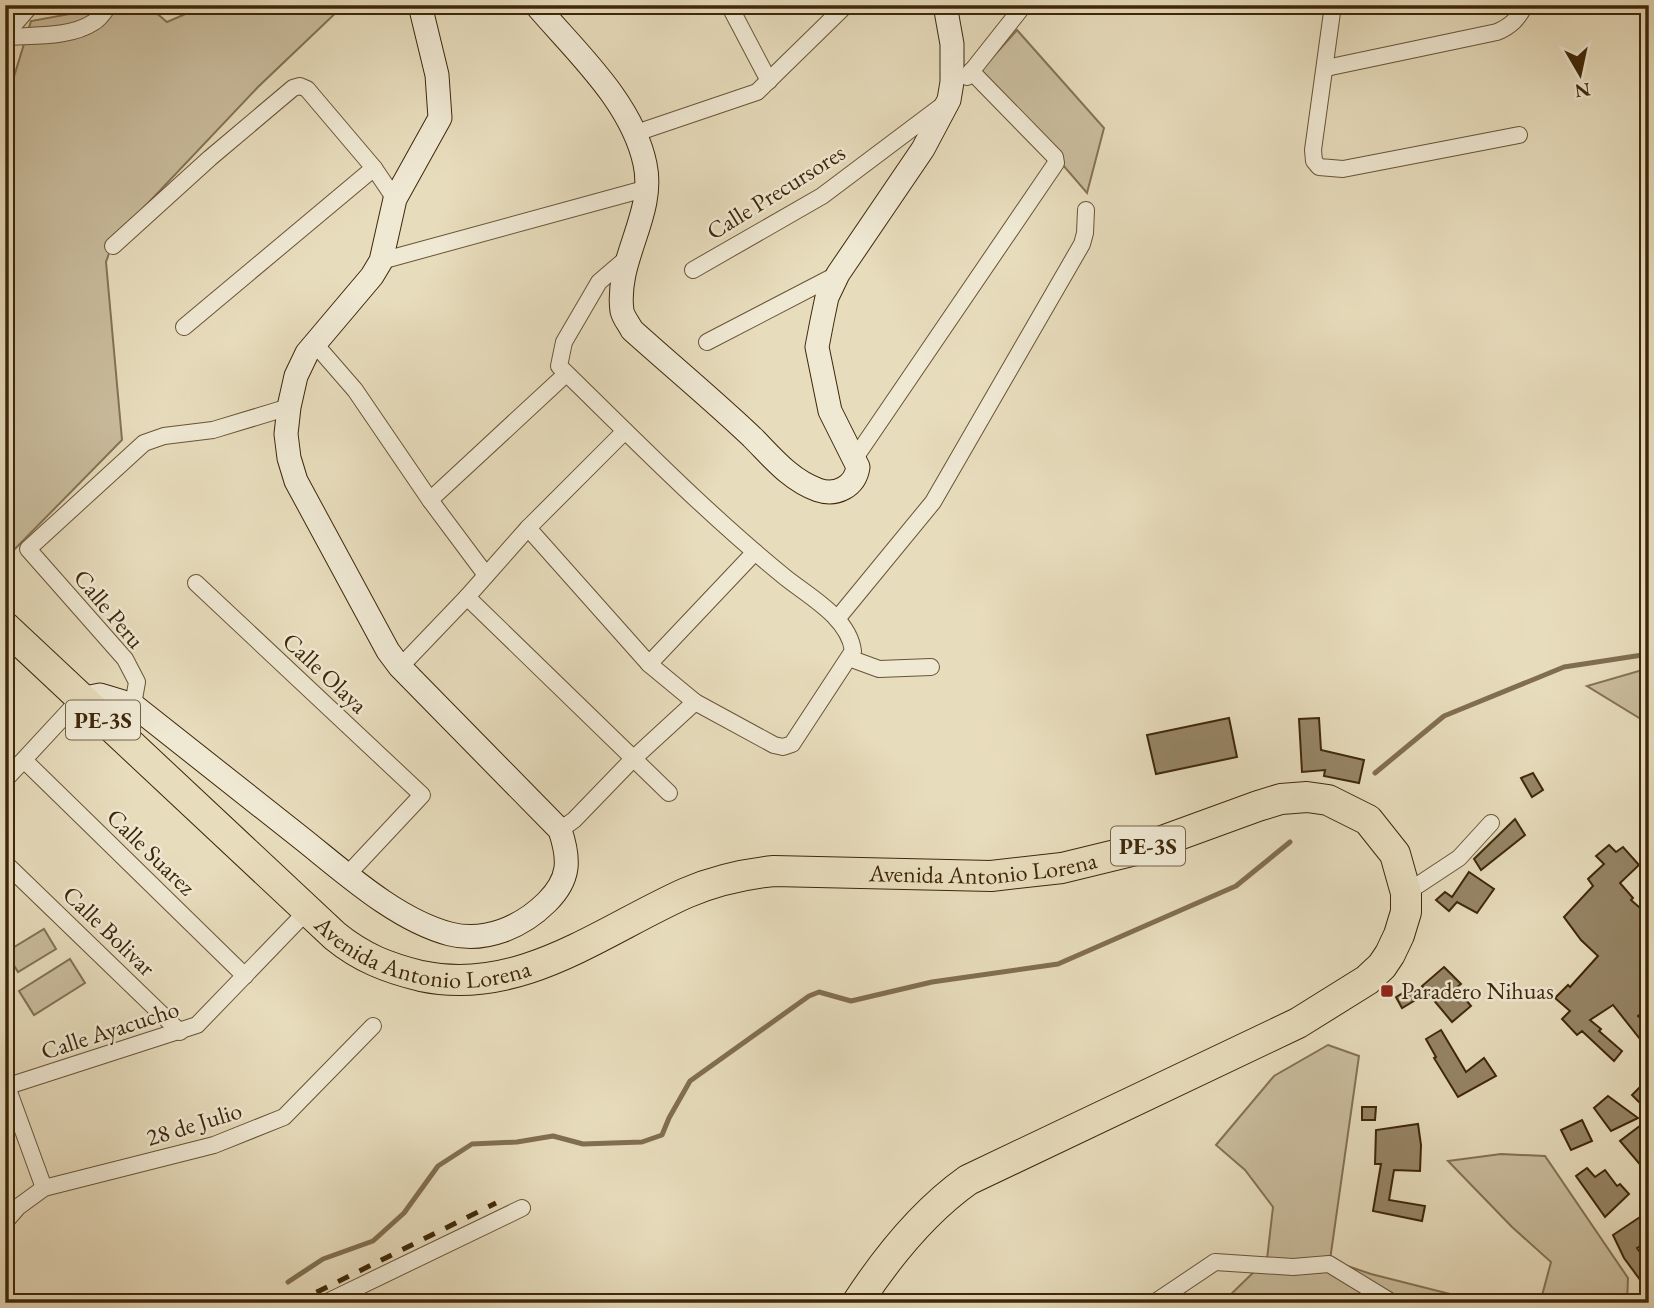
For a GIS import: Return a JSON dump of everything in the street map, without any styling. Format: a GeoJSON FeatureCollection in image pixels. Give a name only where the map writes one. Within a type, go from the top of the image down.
{"type":"FeatureCollection","features":[{"type":"Feature","properties":{"kind":"highway","name":"PE-3S"},"geometry":{"type":"LineString","coordinates":[[5,627],[80,699]]}},
{"type":"Feature","properties":{"kind":"highway","name":"Avenida Antonio Lorena"},"geometry":{"type":"LineString","coordinates":[[80,699],[204,811],[335,936],[371,961],[430,978],[459,981],[482,979],[536,967],[687,893],[749,874],[774,872],[991,876],[1051,869],[1140,849],[1281,799],[1307,797],[1328,800],[1368,820],[1395,854],[1406,893],[1406,912],[1399,935],[1382,966],[1367,980],[1298,1023],[968,1180],[929,1213],[877,1272],[857,1303]]}},
{"type":"Feature","properties":{"kind":"main road"},"geometry":{"type":"LineString","coordinates":[[80,699],[100,695],[133,705],[348,874],[404,914],[449,934],[467,937],[500,932],[525,919],[546,903],[562,884],[567,865],[566,849],[560,830],[400,667],[388,651],[296,481],[289,458],[286,434],[296,376],[307,353],[382,261],[395,198],[440,118],[437,75],[420,5]]}},
{"type":"Feature","properties":{"kind":"main road"},"geometry":{"type":"LineString","coordinates":[[536,5],[612,94],[636,133],[645,164],[648,188],[627,258],[623,281],[622,313],[632,330],[793,477],[810,486],[833,492],[843,490],[857,474],[855,458],[842,439],[830,411],[817,347],[827,297],[838,274],[923,149],[949,100],[952,44],[945,5]]}},
{"type":"Feature","properties":{"kind":"street"},"geometry":{"type":"LineString","coordinates":[[5,36],[31,5]]}},
{"type":"Feature","properties":{"kind":"street"},"geometry":{"type":"LineString","coordinates":[[5,36],[61,33],[82,27],[96,22],[109,5]]}},
{"type":"Feature","properties":{"kind":"street"},"geometry":{"type":"LineString","coordinates":[[729,5],[769,81]]}},
{"type":"Feature","properties":{"kind":"street"},"geometry":{"type":"LineString","coordinates":[[636,133],[757,92],[846,5]]}},
{"type":"Feature","properties":{"kind":"street","name":"Calle Precursores"},"geometry":{"type":"LineString","coordinates":[[693,270],[822,196],[949,100],[1024,5]]}},
{"type":"Feature","properties":{"kind":"street"},"geometry":{"type":"LineString","coordinates":[[1333,5],[1313,150],[1314,161],[1319,167],[1343,169],[1519,135]]}},
{"type":"Feature","properties":{"kind":"street"},"geometry":{"type":"LineString","coordinates":[[1326,68],[1497,32],[1514,21],[1525,5]]}},
{"type":"Feature","properties":{"kind":"street"},"geometry":{"type":"LineString","coordinates":[[855,458],[1056,163],[1055,157],[971,71]]}},
{"type":"Feature","properties":{"kind":"street"},"geometry":{"type":"LineString","coordinates":[[113,246],[210,158],[293,88],[300,86],[307,89],[374,168],[395,198]]}},
{"type":"Feature","properties":{"kind":"street"},"geometry":{"type":"LineString","coordinates":[[184,327],[374,168]]}},
{"type":"Feature","properties":{"kind":"street"},"geometry":{"type":"LineString","coordinates":[[382,261],[648,188]]}},
{"type":"Feature","properties":{"kind":"street"},"geometry":{"type":"LineString","coordinates":[[837,619],[933,502],[1082,244],[1086,233],[1086,210]]}},
{"type":"Feature","properties":{"kind":"street"},"geometry":{"type":"LineString","coordinates":[[528,528],[649,664],[695,702],[774,745],[782,747],[792,744],[853,651],[852,640],[837,619],[755,552],[559,366],[564,342],[599,282],[627,258]]}},
{"type":"Feature","properties":{"kind":"street"},"geometry":{"type":"LineString","coordinates":[[708,342],[838,274]]}},
{"type":"Feature","properties":{"kind":"street"},"geometry":{"type":"LineString","coordinates":[[314,344],[355,390],[430,500],[486,575]]}},
{"type":"Feature","properties":{"kind":"street"},"geometry":{"type":"LineString","coordinates":[[430,500],[566,373]]}},
{"type":"Feature","properties":{"kind":"street","name":"Calle Peru"},"geometry":{"type":"LineString","coordinates":[[133,705],[137,682],[125,659],[28,549],[144,443],[164,436],[213,430],[289,407]]}},
{"type":"Feature","properties":{"kind":"street"},"geometry":{"type":"LineString","coordinates":[[400,667],[528,528],[625,431]]}},
{"type":"Feature","properties":{"kind":"street"},"geometry":{"type":"LineString","coordinates":[[649,664],[755,552]]}},
{"type":"Feature","properties":{"kind":"street","name":"Calle Olaya"},"geometry":{"type":"LineString","coordinates":[[196,583],[422,795],[348,874]]}},
{"type":"Feature","properties":{"kind":"street"},"geometry":{"type":"LineString","coordinates":[[467,597],[669,793]]}},
{"type":"Feature","properties":{"kind":"street"},"geometry":{"type":"LineString","coordinates":[[849,658],[879,669],[931,667]]}},
{"type":"Feature","properties":{"kind":"street"},"geometry":{"type":"LineString","coordinates":[[5,780],[80,699]]}},
{"type":"Feature","properties":{"kind":"street"},"geometry":{"type":"LineString","coordinates":[[560,830],[575,820],[633,759],[695,702]]}},
{"type":"Feature","properties":{"kind":"street","name":"Calle Suarez"},"geometry":{"type":"LineString","coordinates":[[25,761],[245,976]]}},
{"type":"Feature","properties":{"kind":"street"},"geometry":{"type":"LineString","coordinates":[[1406,893],[1459,858],[1491,823]]}},
{"type":"Feature","properties":{"kind":"street","name":"Calle Bolivar"},"geometry":{"type":"LineString","coordinates":[[5,863],[180,1032]]}},
{"type":"Feature","properties":{"kind":"street","name":"Calle Ayacucho"},"geometry":{"type":"LineString","coordinates":[[6,1085],[197,1025],[307,911]]}},
{"type":"Feature","properties":{"kind":"street","name":"28 de Julio"},"geometry":{"type":"LineString","coordinates":[[5,1222],[44,1188],[214,1145],[284,1117],[373,1026]]}},
{"type":"Feature","properties":{"kind":"street"},"geometry":{"type":"LineString","coordinates":[[6,1085],[44,1188]]}},
{"type":"Feature","properties":{"kind":"street"},"geometry":{"type":"LineString","coordinates":[[325,1303],[522,1208]]}},
{"type":"Feature","properties":{"kind":"street"},"geometry":{"type":"LineString","coordinates":[[1154,1303],[1215,1262],[1293,1267],[1329,1264],[1393,1303]]}},
{"type":"Feature","properties":{"kind":"shaded area"},"geometry":{"type":"Polygon","coordinates":[[[119,5],[147,5],[167,22],[206,5],[344,5],[258,87],[114,239],[106,262],[122,440],[5,559],[5,106],[31,21],[119,5]]]}},
{"type":"Feature","properties":{"kind":"shaded area"},"geometry":{"type":"Polygon","coordinates":[[[1017,30],[1104,128],[1087,193],[981,70],[1017,30]]]}},
{"type":"Feature","properties":{"kind":"shaded area"},"geometry":{"type":"Polygon","coordinates":[[[1649,668],[1649,724],[1587,686],[1649,668]]]}},
{"type":"Feature","properties":{"kind":"shaded area"},"geometry":{"type":"Polygon","coordinates":[[[44,929],[56,949],[18,972],[6,952],[44,929]]]}},
{"type":"Feature","properties":{"kind":"shaded area"},"geometry":{"type":"Polygon","coordinates":[[[70,959],[85,983],[34,1015],[19,991],[70,959]]]}},
{"type":"Feature","properties":{"kind":"shaded area"},"geometry":{"type":"Polygon","coordinates":[[[1328,1045],[1359,1056],[1330,1260],[1371,1274],[1474,1300],[1475,1303],[1222,1303],[1267,1259],[1273,1207],[1245,1170],[1216,1145],[1274,1076],[1328,1045]]]}},
{"type":"Feature","properties":{"kind":"shaded area"},"geometry":{"type":"Polygon","coordinates":[[[1501,1154],[1545,1156],[1628,1278],[1627,1303],[1540,1303],[1551,1262],[1512,1227],[1448,1161],[1501,1154]]]}},
{"type":"Feature","properties":{"kind":"building"},"geometry":{"type":"Polygon","coordinates":[[[1229,718],[1237,757],[1156,774],[1147,735],[1229,718]]]}},
{"type":"Feature","properties":{"kind":"building"},"geometry":{"type":"Polygon","coordinates":[[[1319,718],[1321,750],[1364,760],[1359,783],[1324,776],[1325,770],[1302,772],[1299,719],[1319,718]]]}},
{"type":"Feature","properties":{"kind":"building"},"geometry":{"type":"Polygon","coordinates":[[[1533,773],[1543,790],[1532,797],[1521,778],[1533,773]]]}},
{"type":"Feature","properties":{"kind":"building"},"geometry":{"type":"Polygon","coordinates":[[[1515,819],[1525,835],[1481,870],[1474,859],[1515,819]]]}},
{"type":"Feature","properties":{"kind":"building"},"geometry":{"type":"Polygon","coordinates":[[[1609,845],[1616,852],[1623,847],[1639,865],[1620,883],[1633,898],[1631,900],[1649,916],[1649,1007],[1638,1016],[1649,1026],[1649,1030],[1640,1039],[1613,1005],[1590,1020],[1622,1051],[1614,1061],[1582,1031],[1577,1035],[1562,1019],[1570,1011],[1555,998],[1568,985],[1570,987],[1598,956],[1581,940],[1564,917],[1593,886],[1588,879],[1604,864],[1596,856],[1609,845]]]}},
{"type":"Feature","properties":{"kind":"building"},"geometry":{"type":"Polygon","coordinates":[[[1469,872],[1494,889],[1477,913],[1457,902],[1449,911],[1436,900],[1445,892],[1452,897],[1469,872]]]}},
{"type":"Feature","properties":{"kind":"building"},"geometry":{"type":"Polygon","coordinates":[[[1444,967],[1461,984],[1456,988],[1471,1006],[1452,1022],[1422,986],[1444,967]]]}},
{"type":"Feature","properties":{"kind":"building"},"geometry":{"type":"Polygon","coordinates":[[[1413,987],[1419,998],[1402,1008],[1396,997],[1413,987]]]}},
{"type":"Feature","properties":{"kind":"building"},"geometry":{"type":"Polygon","coordinates":[[[1441,1030],[1466,1072],[1484,1058],[1496,1076],[1458,1097],[1434,1058],[1436,1057],[1426,1039],[1441,1030]]]}},
{"type":"Feature","properties":{"kind":"building"},"geometry":{"type":"Polygon","coordinates":[[[1649,1078],[1649,1112],[1632,1095],[1649,1078]]]}},
{"type":"Feature","properties":{"kind":"building"},"geometry":{"type":"Polygon","coordinates":[[[1608,1096],[1638,1118],[1611,1131],[1594,1108],[1608,1096]]]}},
{"type":"Feature","properties":{"kind":"building"},"geometry":{"type":"Polygon","coordinates":[[[1362,1107],[1376,1107],[1375,1120],[1362,1120],[1362,1107]]]}},
{"type":"Feature","properties":{"kind":"building"},"geometry":{"type":"Polygon","coordinates":[[[1649,1119],[1649,1175],[1620,1141],[1649,1119]]]}},
{"type":"Feature","properties":{"kind":"building"},"geometry":{"type":"Polygon","coordinates":[[[1582,1120],[1592,1141],[1571,1150],[1561,1130],[1582,1120]]]}},
{"type":"Feature","properties":{"kind":"building"},"geometry":{"type":"Polygon","coordinates":[[[1418,1124],[1421,1145],[1420,1171],[1394,1170],[1389,1200],[1425,1206],[1422,1221],[1373,1211],[1381,1164],[1375,1164],[1376,1130],[1418,1124]]]}},
{"type":"Feature","properties":{"kind":"building"},"geometry":{"type":"Polygon","coordinates":[[[1587,1168],[1595,1177],[1605,1170],[1617,1186],[1620,1184],[1629,1194],[1605,1217],[1576,1176],[1587,1168]]]}},
{"type":"Feature","properties":{"kind":"building"},"geometry":{"type":"Polygon","coordinates":[[[1649,1211],[1649,1241],[1637,1248],[1649,1265],[1649,1292],[1624,1258],[1613,1235],[1649,1211]]]}},
{"type":"Feature","properties":{"kind":"waterway"},"geometry":{"type":"LineString","coordinates":[[1375,773],[1444,716],[1564,667],[1649,654]]}},
{"type":"Feature","properties":{"kind":"waterway"},"geometry":{"type":"LineString","coordinates":[[288,1282],[323,1259],[373,1241],[404,1213],[438,1166],[472,1144],[517,1142],[553,1136],[583,1144],[642,1142],[662,1135],[690,1081],[809,996],[819,992],[851,1001],[932,982],[1058,964],[1236,886],[1290,842]]}},
{"type":"Feature","properties":{"kind":"railway"},"geometry":{"type":"LineString","coordinates":[[295,1303],[496,1203]]}},
{"type":"Feature","properties":{"kind":"place","name":"Paradero Nihuas"},"geometry":{"type":"Point","coordinates":[1387,991]}}]}
